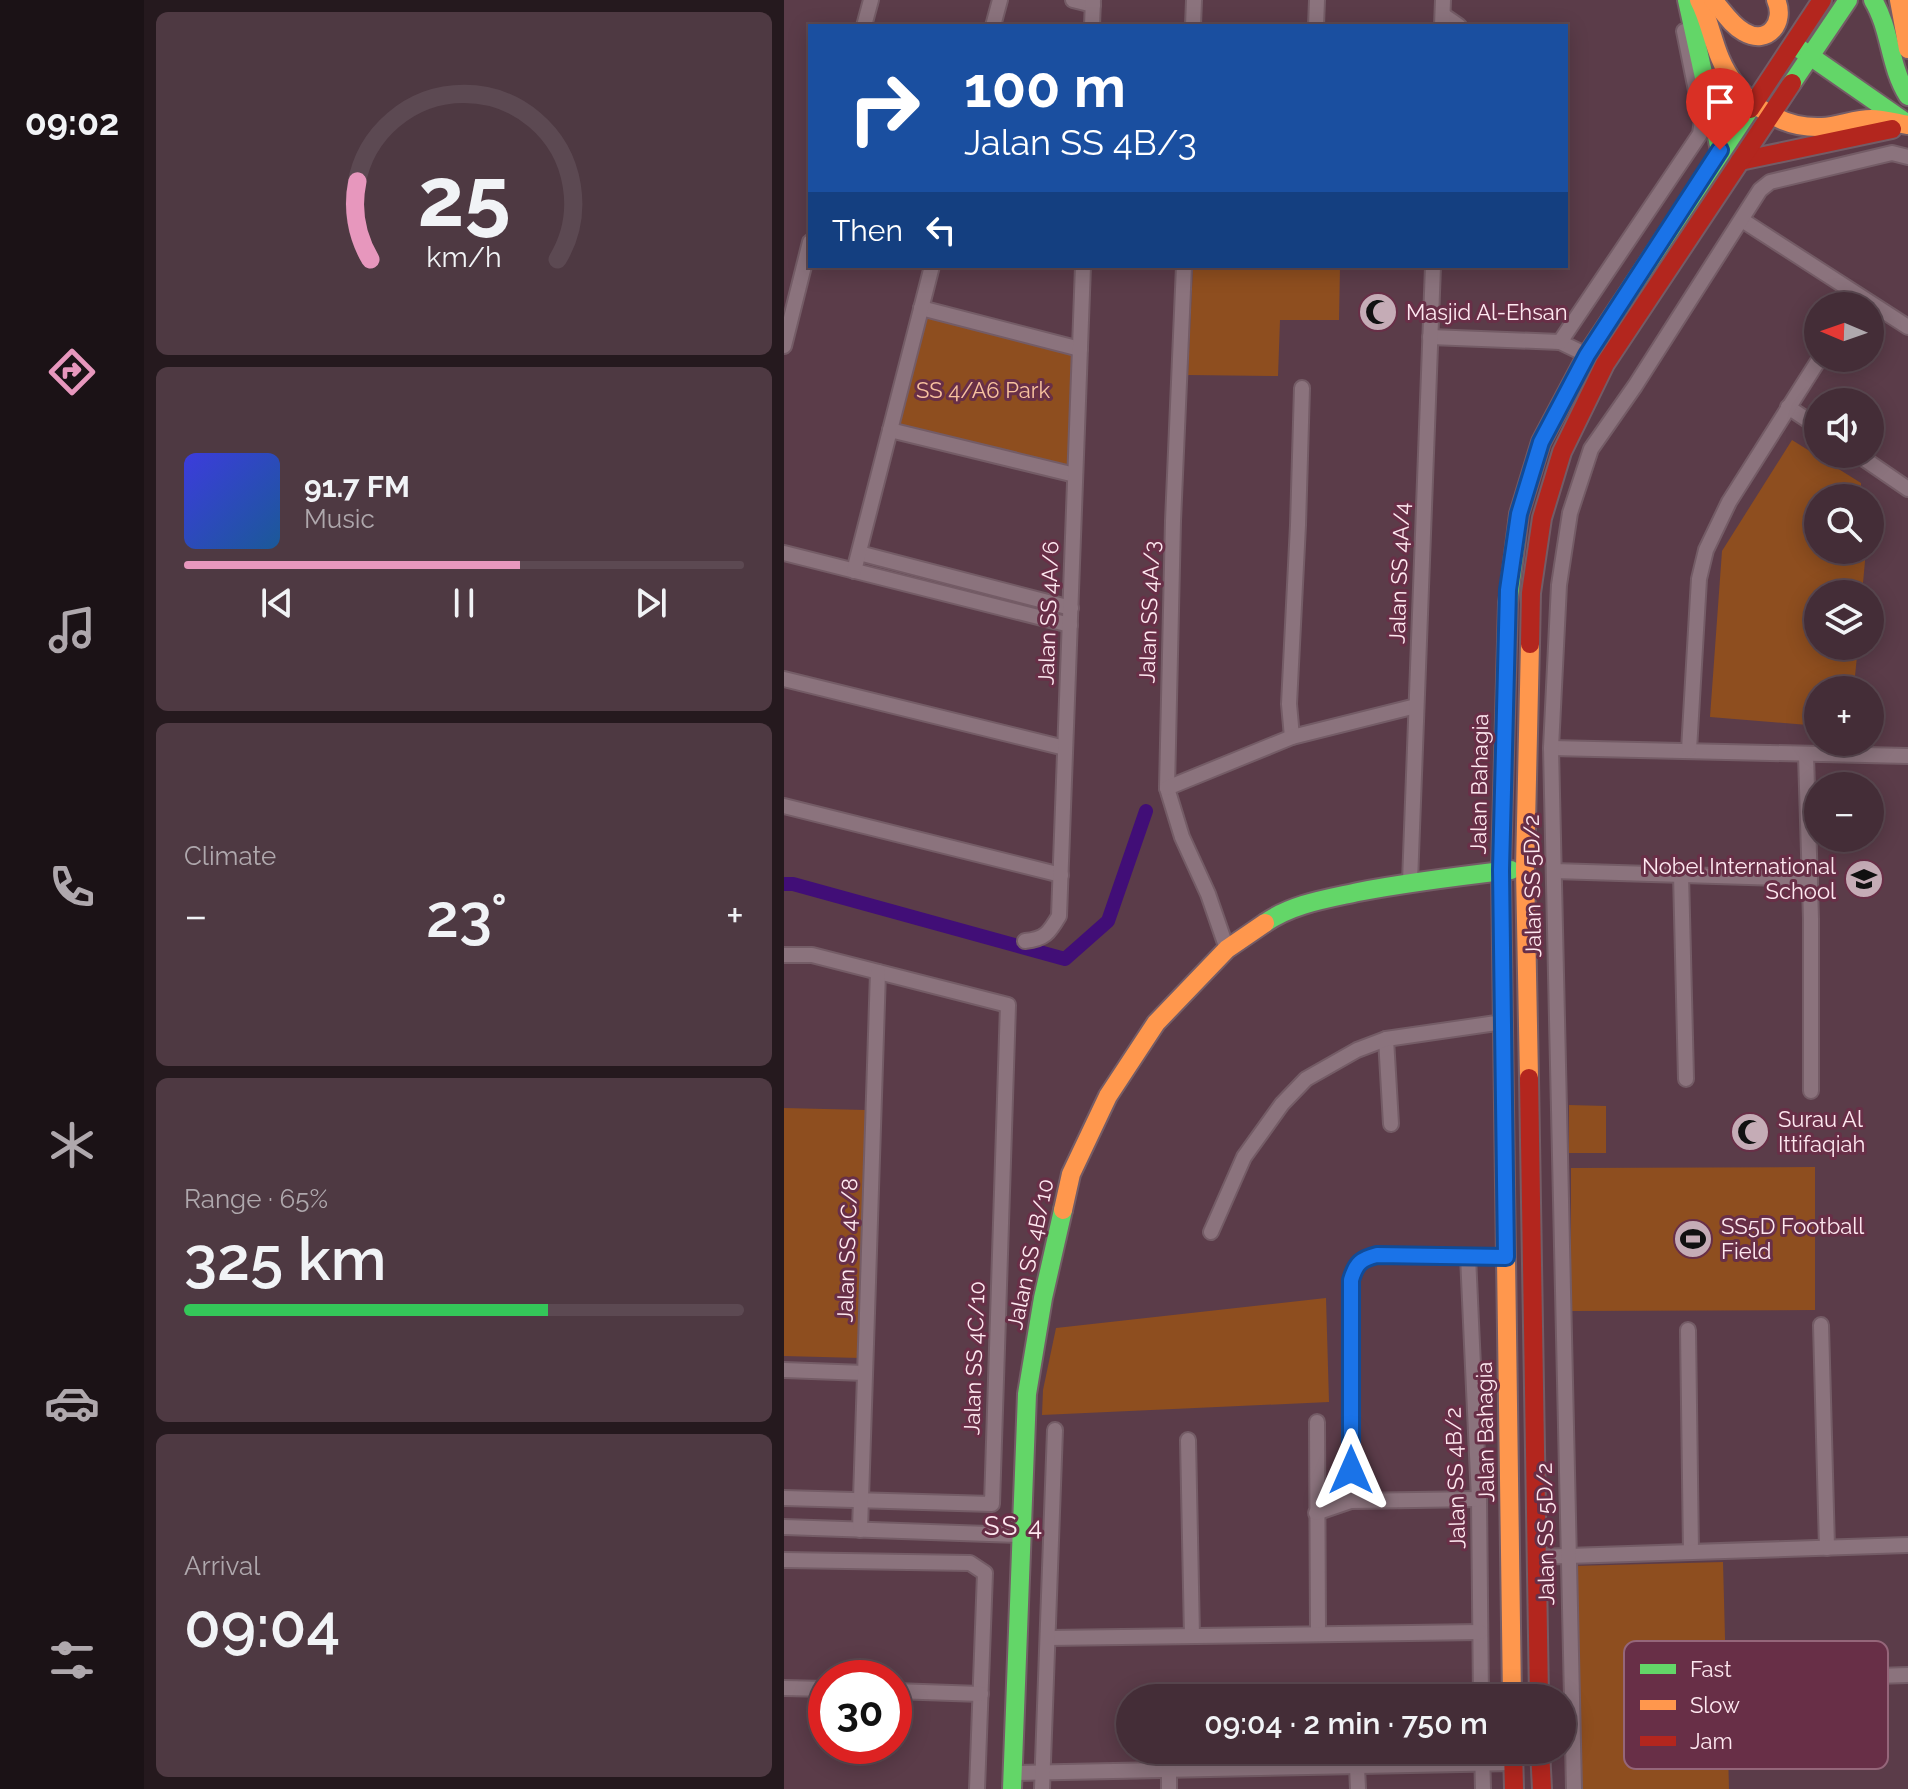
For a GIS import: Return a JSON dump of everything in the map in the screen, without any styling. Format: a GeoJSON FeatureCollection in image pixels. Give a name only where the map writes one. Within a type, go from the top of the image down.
{"type":"FeatureCollection","features":[{"type":"Feature","properties":{"kind":"main road"},"geometry":{"type":"LineString","coordinates":[[1687,0],[1720,150]]}},
{"type":"Feature","properties":{"kind":"main road"},"geometry":{"type":"LineString","coordinates":[[1699,0],[1722,62],[1736,84],[1771,118],[1799,127],[1825,127],[1875,119],[1908,125]]}},
{"type":"Feature","properties":{"kind":"main road"},"geometry":{"type":"LineString","coordinates":[[1713,0],[1745,34],[1761,38],[1774,32],[1779,23],[1780,7],[1776,0]]}},
{"type":"Feature","properties":{"kind":"main road","name":"Jalan Bahagia"},"geometry":{"type":"LineString","coordinates":[[1512,1684],[1501,870],[1508,590],[1519,514],[1541,442],[1587,355],[1822,0]]}},
{"type":"Feature","properties":{"kind":"main road"},"geometry":{"type":"LineString","coordinates":[[1539,1684],[1525,869],[1531,593],[1542,518],[1562,452],[1605,364],[1848,0]]}},
{"type":"Feature","properties":{"kind":"main road"},"geometry":{"type":"LineString","coordinates":[[1873,0],[1883,24],[1899,85],[1908,96]]}},
{"type":"Feature","properties":{"kind":"main road"},"geometry":{"type":"LineString","coordinates":[[1899,0],[1908,49]]}},
{"type":"Feature","properties":{"kind":"main road"},"geometry":{"type":"LineString","coordinates":[[1792,43],[1908,125]]}},
{"type":"Feature","properties":{"kind":"main road"},"geometry":{"type":"LineString","coordinates":[[1740,161],[1908,125]]}},
{"type":"Feature","properties":{"kind":"main road","name":"Jalan SS 4B/10"},"geometry":{"type":"LineString","coordinates":[[1012,1781],[1027,1394],[1043,1298],[1071,1174],[1108,1096],[1156,1023],[1227,949],[1271,919],[1302,905],[1410,882],[1525,869]]}},
{"type":"Feature","properties":{"kind":"main road"},"geometry":{"type":"LineString","coordinates":[[1512,1647],[1538,1647]]}},
{"type":"Feature","properties":{"kind":"main road"},"geometry":{"type":"LineString","coordinates":[[1513,1764],[1514,1789]]}},
{"type":"Feature","properties":{"kind":"main road"},"geometry":{"type":"LineString","coordinates":[[1541,1764],[1542,1789]]}},
{"type":"Feature","properties":{"kind":"street"},"geometry":{"type":"LineString","coordinates":[[865,24],[871,0]]}},
{"type":"Feature","properties":{"kind":"street"},"geometry":{"type":"LineString","coordinates":[[994,24],[1000,0]]}},
{"type":"Feature","properties":{"kind":"street"},"geometry":{"type":"LineString","coordinates":[[1073,0],[1093,3],[1092,24]]}},
{"type":"Feature","properties":{"kind":"street"},"geometry":{"type":"LineString","coordinates":[[1193,24],[1194,0]]}},
{"type":"Feature","properties":{"kind":"street"},"geometry":{"type":"LineString","coordinates":[[1316,24],[1317,0]]}},
{"type":"Feature","properties":{"kind":"street"},"geometry":{"type":"LineString","coordinates":[[1560,342],[1700,134],[1702,120],[1678,0]]}},
{"type":"Feature","properties":{"kind":"street","name":"Jalan SS 5D/2"},"geometry":{"type":"LineString","coordinates":[[1574,1789],[1551,748],[1559,585],[1570,513],[1591,449],[1760,190],[1770,182],[1892,153],[1908,157]]}},
{"type":"Feature","properties":{"kind":"street"},"geometry":{"type":"LineString","coordinates":[[1742,220],[1845,292]]}},
{"type":"Feature","properties":{"kind":"street"},"geometry":{"type":"LineString","coordinates":[[784,346],[808,250]]}},
{"type":"Feature","properties":{"kind":"street"},"geometry":{"type":"LineString","coordinates":[[854,571],[931,268]]}},
{"type":"Feature","properties":{"kind":"street","name":"Jalan SS 4A/6"},"geometry":{"type":"LineString","coordinates":[[1025,941],[1041,939],[1049,933],[1059,916],[1083,268]]}},
{"type":"Feature","properties":{"kind":"street","name":"Jalan SS 4A/3"},"geometry":{"type":"LineString","coordinates":[[1184,268],[1172,552],[1167,788],[1182,837],[1208,894],[1227,949]]}},
{"type":"Feature","properties":{"kind":"street","name":"Jalan SS 4A/4"},"geometry":{"type":"LineString","coordinates":[[1410,882],[1433,268]]}},
{"type":"Feature","properties":{"kind":"street"},"geometry":{"type":"LineString","coordinates":[[921,308],[1080,349]]}},
{"type":"Feature","properties":{"kind":"street"},"geometry":{"type":"LineString","coordinates":[[1884,315],[1908,327]]}},
{"type":"Feature","properties":{"kind":"street"},"geometry":{"type":"LineString","coordinates":[[1430,337],[1560,342],[1587,355]]}},
{"type":"Feature","properties":{"kind":"street"},"geometry":{"type":"LineString","coordinates":[[1689,750],[1699,579],[1706,550],[1722,513],[1811,372]]}},
{"type":"Feature","properties":{"kind":"street"},"geometry":{"type":"LineString","coordinates":[[1292,737],[1289,704],[1302,388]]}},
{"type":"Feature","properties":{"kind":"street"},"geometry":{"type":"LineString","coordinates":[[1788,407],[1804,418]]}},
{"type":"Feature","properties":{"kind":"street"},"geometry":{"type":"LineString","coordinates":[[890,430],[1075,475]]}},
{"type":"Feature","properties":{"kind":"street"},"geometry":{"type":"LineString","coordinates":[[1877,468],[1908,489]]}},
{"type":"Feature","properties":{"kind":"street"},"geometry":{"type":"LineString","coordinates":[[784,553],[1070,625]]}},
{"type":"Feature","properties":{"kind":"street"},"geometry":{"type":"LineString","coordinates":[[859,553],[1071,608]]}},
{"type":"Feature","properties":{"kind":"street"},"geometry":{"type":"LineString","coordinates":[[784,679],[1065,748]]}},
{"type":"Feature","properties":{"kind":"street"},"geometry":{"type":"LineString","coordinates":[[1167,788],[1292,737],[1416,706]]}},
{"type":"Feature","properties":{"kind":"street"},"geometry":{"type":"LineString","coordinates":[[1551,748],[1804,755]]}},
{"type":"Feature","properties":{"kind":"street"},"geometry":{"type":"LineString","coordinates":[[1806,756],[1811,1091]]}},
{"type":"Feature","properties":{"kind":"street"},"geometry":{"type":"LineString","coordinates":[[1884,756],[1908,756]]}},
{"type":"Feature","properties":{"kind":"street"},"geometry":{"type":"LineString","coordinates":[[784,806],[1061,875]]}},
{"type":"Feature","properties":{"kind":"street"},"geometry":{"type":"LineString","coordinates":[[1554,871],[1810,879]]}},
{"type":"Feature","properties":{"kind":"street"},"geometry":{"type":"LineString","coordinates":[[1681,874],[1686,1079]]}},
{"type":"Feature","properties":{"kind":"street"},"geometry":{"type":"LineString","coordinates":[[784,955],[812,955],[878,972]]}},
{"type":"Feature","properties":{"kind":"street","name":"Jalan SS 4C/10"},"geometry":{"type":"LineString","coordinates":[[784,1498],[992,1504],[1008,1005],[878,972]]}},
{"type":"Feature","properties":{"kind":"street","name":"Jalan SS 4C/8"},"geometry":{"type":"LineString","coordinates":[[860,1530],[878,972]]}},
{"type":"Feature","properties":{"kind":"street"},"geometry":{"type":"LineString","coordinates":[[1211,1232],[1244,1157],[1282,1104],[1306,1079],[1357,1050],[1386,1039],[1503,1022]]}},
{"type":"Feature","properties":{"kind":"street"},"geometry":{"type":"LineString","coordinates":[[1386,1039],[1391,1124]]}},
{"type":"Feature","properties":{"kind":"street"},"geometry":{"type":"LineString","coordinates":[[1351,1501],[1351,1280],[1355,1266],[1362,1259],[1377,1255],[1506,1257]]}},
{"type":"Feature","properties":{"kind":"street","name":"Jalan SS 4B/2"},"geometry":{"type":"LineString","coordinates":[[1468,1256],[1479,1499],[1481,1684]]}},
{"type":"Feature","properties":{"kind":"street"},"geometry":{"type":"LineString","coordinates":[[1821,1325],[1827,1548]]}},
{"type":"Feature","properties":{"kind":"street"},"geometry":{"type":"LineString","coordinates":[[1688,1330],[1691,1552]]}},
{"type":"Feature","properties":{"kind":"street"},"geometry":{"type":"LineString","coordinates":[[784,1370],[865,1373]]}},
{"type":"Feature","properties":{"kind":"street"},"geometry":{"type":"LineString","coordinates":[[1317,1422],[1318,1634]]}},
{"type":"Feature","properties":{"kind":"street"},"geometry":{"type":"LineString","coordinates":[[1042,1789],[1055,1430]]}},
{"type":"Feature","properties":{"kind":"street"},"geometry":{"type":"LineString","coordinates":[[1188,1440],[1192,1636]]}},
{"type":"Feature","properties":{"kind":"street"},"geometry":{"type":"LineString","coordinates":[[1316,1513],[1351,1501],[1479,1499]]}},
{"type":"Feature","properties":{"kind":"street"},"geometry":{"type":"LineString","coordinates":[[784,1527],[1020,1535]]}},
{"type":"Feature","properties":{"kind":"street"},"geometry":{"type":"LineString","coordinates":[[1536,1557],[1908,1545]]}},
{"type":"Feature","properties":{"kind":"street"},"geometry":{"type":"LineString","coordinates":[[784,1560],[970,1563],[985,1573],[977,1789]]}},
{"type":"Feature","properties":{"kind":"street"},"geometry":{"type":"LineString","coordinates":[[1048,1638],[1480,1632]]}},
{"type":"Feature","properties":{"kind":"street"},"geometry":{"type":"LineString","coordinates":[[1888,1676],[1908,1675]]}},
{"type":"Feature","properties":{"kind":"street"},"geometry":{"type":"LineString","coordinates":[[784,1688],[808,1689]]}},
{"type":"Feature","properties":{"kind":"street"},"geometry":{"type":"LineString","coordinates":[[912,1692],[981,1694]]}},
{"type":"Feature","properties":{"kind":"street"},"geometry":{"type":"LineString","coordinates":[[1012,1781],[1043,1773],[1385,1764]]}},
{"type":"Feature","properties":{"kind":"street"},"geometry":{"type":"LineString","coordinates":[[1482,1764],[1483,1789]]}},
{"type":"Feature","properties":{"kind":"street"},"geometry":{"type":"LineString","coordinates":[[1357,1766],[1358,1789]]}},
{"type":"Feature","properties":{"kind":"street"},"geometry":{"type":"LineString","coordinates":[[1169,1770],[1169,1789]]}},
{"type":"Feature","properties":{"kind":"green space"},"geometry":{"type":"Polygon","coordinates":[[[1193,268],[1340,268],[1339,320],[1280,320],[1278,376],[1188,375],[1193,268]]]}},
{"type":"Feature","properties":{"kind":"green space","name":"SS 4/A6 Park"},"geometry":{"type":"Polygon","coordinates":[[[923,316],[1074,354],[1070,468],[897,428],[923,316]]]}},
{"type":"Feature","properties":{"kind":"green space"},"geometry":{"type":"Polygon","coordinates":[[[1792,440],[1804,447],[1804,468],[1837,468],[1861,483],[1804,484],[1804,564],[1865,564],[1863,580],[1804,580],[1804,660],[1857,660],[1855,676],[1804,676],[1804,725],[1710,717],[1722,551],[1792,440]]]}},
{"type":"Feature","properties":{"kind":"green space"},"geometry":{"type":"Polygon","coordinates":[[[1569,1105],[1606,1106],[1606,1153],[1569,1153],[1569,1105]]]}},
{"type":"Feature","properties":{"kind":"green space"},"geometry":{"type":"Polygon","coordinates":[[[784,1108],[866,1110],[860,1358],[784,1356],[784,1108]]]}},
{"type":"Feature","properties":{"kind":"green space","name":"SS5D Football Field"},"geometry":{"type":"Polygon","coordinates":[[[1815,1167],[1815,1310],[1571,1311],[1571,1168],[1815,1167]]]}},
{"type":"Feature","properties":{"kind":"green space"},"geometry":{"type":"Polygon","coordinates":[[[1326,1298],[1329,1402],[1042,1415],[1043,1390],[1056,1328],[1326,1298]]]}},
{"type":"Feature","properties":{"kind":"green space"},"geometry":{"type":"Polygon","coordinates":[[[1723,1562],[1725,1641],[1624,1641],[1624,1769],[1728,1769],[1729,1789],[1578,1789],[1572,1566],[1723,1562]]]}},
{"type":"Feature","properties":{"kind":"waterway"},"geometry":{"type":"LineString","coordinates":[[784,884],[1065,959],[1108,921],[1146,811]]}},
{"type":"Feature","properties":{"kind":"traffic: fast"},"geometry":{"type":"LineString","coordinates":[[1687,0],[1720,150]]}},
{"type":"Feature","properties":{"kind":"traffic: fast"},"geometry":{"type":"LineString","coordinates":[[1792,83],[1848,0]]}},
{"type":"Feature","properties":{"kind":"traffic: fast"},"geometry":{"type":"LineString","coordinates":[[1873,0],[1897,73],[1908,96]]}},
{"type":"Feature","properties":{"kind":"traffic: fast"},"geometry":{"type":"LineString","coordinates":[[1800,49],[1905,122]]}},
{"type":"Feature","properties":{"kind":"traffic: fast"},"geometry":{"type":"LineString","coordinates":[[1508,604],[1519,514],[1541,442],[1587,355],[1750,109]]}},
{"type":"Feature","properties":{"kind":"traffic: fast"},"geometry":{"type":"LineString","coordinates":[[1265,923],[1298,907],[1334,897],[1415,882],[1511,870]]}},
{"type":"Feature","properties":{"kind":"traffic: fast"},"geometry":{"type":"LineString","coordinates":[[1012,1789],[1027,1394],[1043,1298],[1063,1210]]}},
{"type":"Feature","properties":{"kind":"traffic: slow"},"geometry":{"type":"LineString","coordinates":[[1699,0],[1727,73],[1761,109],[1790,123],[1806,126],[1822,127],[1871,119],[1908,125]]}},
{"type":"Feature","properties":{"kind":"traffic: slow"},"geometry":{"type":"LineString","coordinates":[[1713,0],[1731,22],[1753,36],[1773,30],[1779,16],[1776,0]]}},
{"type":"Feature","properties":{"kind":"traffic: slow"},"geometry":{"type":"LineString","coordinates":[[1899,0],[1908,49]]}},
{"type":"Feature","properties":{"kind":"traffic: slow"},"geometry":{"type":"LineString","coordinates":[[1529,1078],[1525,869],[1530,644]]}},
{"type":"Feature","properties":{"kind":"traffic: slow"},"geometry":{"type":"LineString","coordinates":[[1063,1210],[1071,1174],[1108,1096],[1156,1023],[1227,949],[1265,923]]}},
{"type":"Feature","properties":{"kind":"traffic: slow"},"geometry":{"type":"LineString","coordinates":[[1505,1185],[1512,1684]]}},
{"type":"Feature","properties":{"kind":"traffic: jam"},"geometry":{"type":"LineString","coordinates":[[1750,109],[1822,0]]}},
{"type":"Feature","properties":{"kind":"traffic: jam"},"geometry":{"type":"LineString","coordinates":[[1530,644],[1531,593],[1542,518],[1562,452],[1605,364],[1792,83]]}},
{"type":"Feature","properties":{"kind":"traffic: jam"},"geometry":{"type":"LineString","coordinates":[[1740,161],[1892,129]]}},
{"type":"Feature","properties":{"kind":"traffic: jam"},"geometry":{"type":"LineString","coordinates":[[1505,1185],[1501,870],[1508,604]]}},
{"type":"Feature","properties":{"kind":"traffic: jam"},"geometry":{"type":"LineString","coordinates":[[1529,1078],[1539,1684]]}},
{"type":"Feature","properties":{"kind":"traffic: jam"},"geometry":{"type":"LineString","coordinates":[[1513,1764],[1514,1789]]}},
{"type":"Feature","properties":{"kind":"traffic: jam"},"geometry":{"type":"LineString","coordinates":[[1541,1764],[1542,1789]]}},
{"type":"Feature","properties":{"kind":"place","name":"Masjid Al-Ehsan"},"geometry":{"type":"Point","coordinates":[1378,312]}},
{"type":"Feature","properties":{"kind":"place","name":"Nobel International School"},"geometry":{"type":"Point","coordinates":[1864,879]}},
{"type":"Feature","properties":{"kind":"place","name":"Surau Al Ittifaqiah"},"geometry":{"type":"Point","coordinates":[1750,1132]}},
{"type":"Feature","properties":{"kind":"place","name":"SS5D Football Field"},"geometry":{"type":"Point","coordinates":[1693,1239]}},
{"type":"Feature","properties":{"kind":"district","name":"SS 4"},"geometry":{"type":"Point","coordinates":[1014,1526]}},
{"type":"Feature","properties":{"kind":"route"},"geometry":{"type":"LineString","coordinates":[[1351,1470],[1351,1280],[1355,1266],[1362,1259],[1377,1255],[1506,1257],[1501,870],[1508,590],[1519,514],[1541,442],[1587,355],[1720,150]]}}]}
